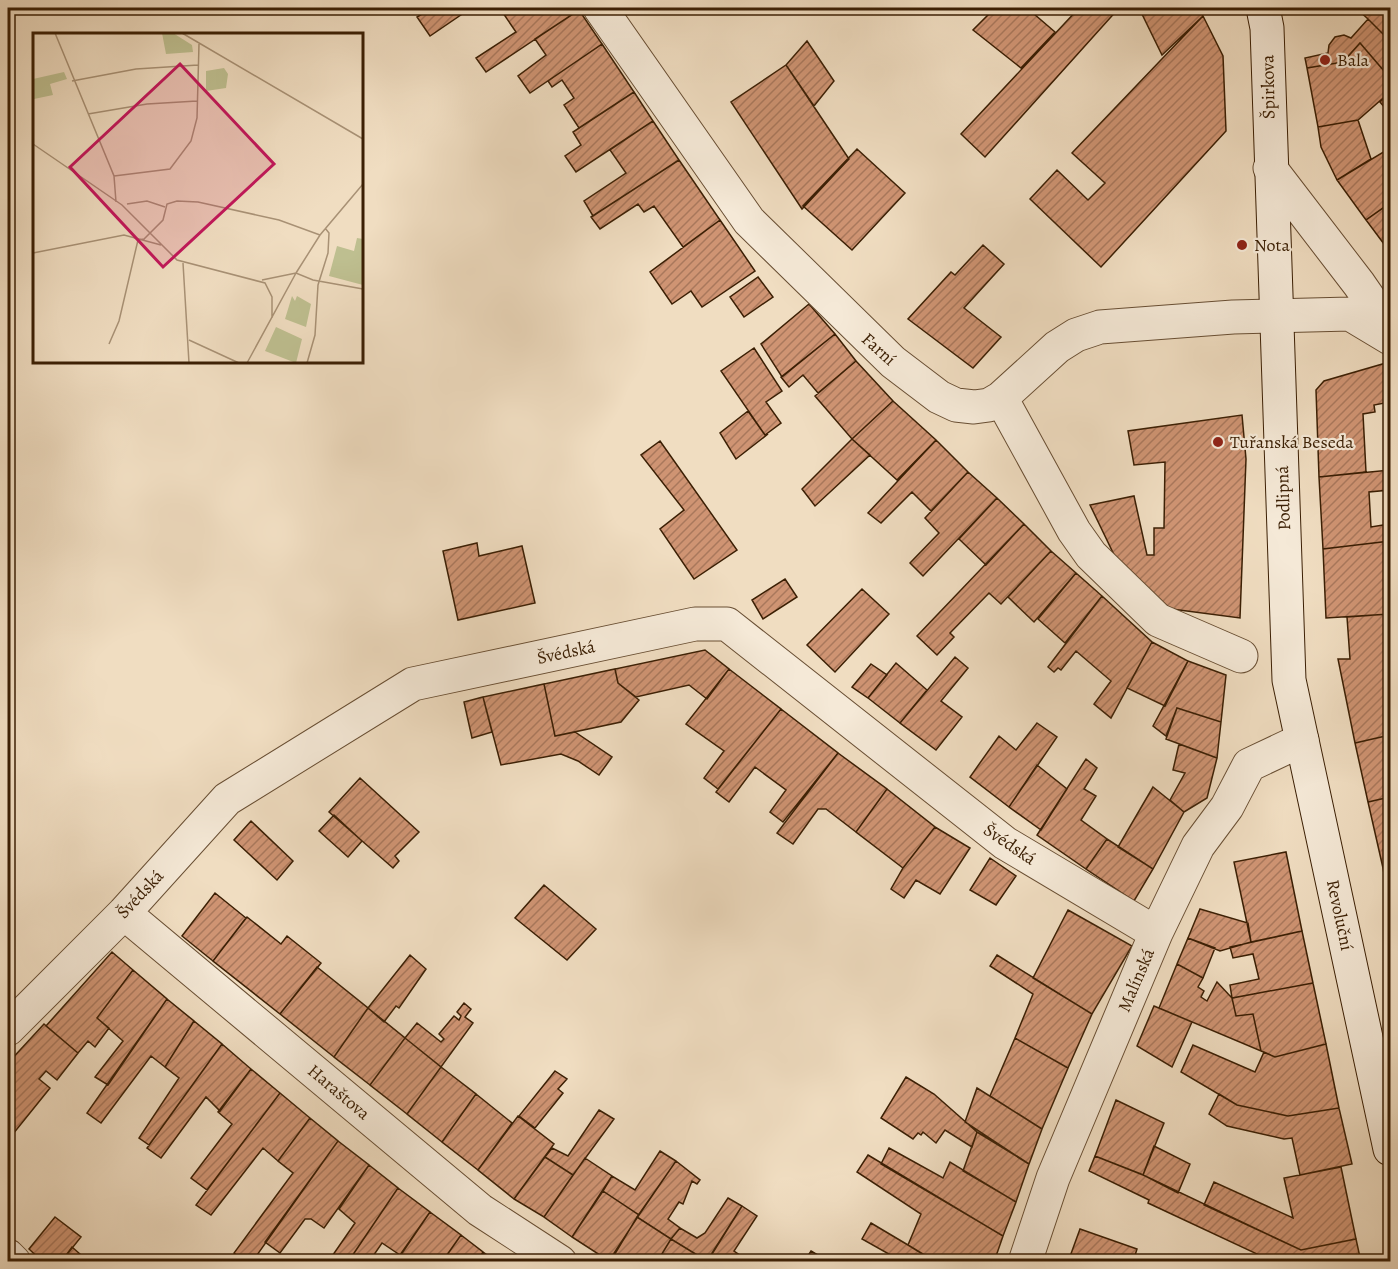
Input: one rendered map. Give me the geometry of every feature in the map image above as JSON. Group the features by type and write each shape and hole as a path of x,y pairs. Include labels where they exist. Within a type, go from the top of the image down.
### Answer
{"street":[{"name":"Farní","path":"600,8 749,221 893,362 939,397 956,405 974,407 989,405 1001,398 1057,347 1076,335 1100,327 1277,316"},
{"name":"Špirkova","path":"1263,8 1268,28 1270,168"},
{"path":"1270,168 1359,284 1390,329"},
{"name":"Podlipná","path":"1270,168 1289,680"},
{"path":"1277,316 1350,314 1390,338"},
{"path":"1001,398 1074,531 1091,555 1158,620 1240,656"},
{"name":"Švédská","path":"8,1029 124,913 227,799 413,684 695,624 727,624 1005,843 1155,933"},
{"name":"Revoluční","path":"1289,680 1390,1149"},
{"name":"Malínská","path":"1025,1262 1053,1179 1155,933 1198,846 1227,807 1249,765 1302,740"},
{"name":"Haraštova","path":"124,913 480,1210 560,1262"},
{"path":"8,1256 14,1262"}],"building":[{"path":"432,8 471,8 430,36 417,17"},
{"path":"512,8 577,8 579,10 486,72 476,58 516,32 503,13"},
{"path":"995,8 1027,8 1055,32 1021,68 973,30"},
{"path":"1079,8 1119,8 985,157 961,134"},
{"path":"1139,8 1199,8 1203,16 1162,55"},
{"path":"1356,8 1390,8 1390,41 1368,19"},
{"path":"579,10 602,44 530,93 518,76 546,55 535,39"},
{"path":"1203,16 1223,56 1226,131 1101,267 1030,199 1057,170 1088,200 1105,183 1072,153"},
{"path":"1368,19 1390,41 1390,78 1360,43 1343,62 1307,68 1305,58 1328,53 1329,45 1335,37 1344,35 1351,38"},
{"path":"807,41 834,81 814,106 786,65"},
{"path":"1360,43 1390,78 1390,92 1358,120 1318,127 1307,68 1343,62"},
{"path":"602,44 634,92 579,128 564,105 574,98 562,80 552,87 548,81"},
{"path":"786,65 849,159 802,209 731,102"},
{"path":"634,92 653,121 576,172 565,156 581,145 573,132"},
{"path":"1390,92 1390,114 1380,102"},
{"path":"1358,120 1371,159 1337,180 1321,147 1318,127"},
{"path":"653,121 679,160 593,216 584,201 626,173 610,150"},
{"path":"1390,148 1390,203 1366,220 1337,180"},
{"path":"857,149 905,193 852,250 803,206"},
{"path":"679,160 720,220 683,247 654,206 644,212 638,204 600,229 591,217"},
{"path":"1390,203 1390,245 1387,248 1366,220"},
{"path":"720,220 755,271 702,307 691,291 672,304 650,272"},
{"path":"983,245 1004,264 964,308 1001,337 973,368 908,319 951,272 955,275"},
{"path":"758,277 773,297 744,317 730,297"},
{"path":"809,304 835,334 782,377 761,344"},
{"path":"835,334 856,361 818,393 803,375 789,387 781,377"},
{"path":"754,348 782,391 766,402 781,423 765,435 721,371"},
{"path":"856,361 893,401 852,439 815,396"},
{"path":"1386,363 1390,373 1390,402 1374,405 1375,412 1363,414 1366,472 1319,477 1316,390 1324,381"},
{"path":"893,401 936,440 897,480 852,439"},
{"path":"748,411 765,435 768,434 736,459 720,433"},
{"path":"1242,415 1246,459 1240,618 1164,608 1118,563 1090,505 1134,496 1147,555 1154,555 1154,528 1164,528 1165,462 1134,465 1128,431"},
{"path":"852,439 870,455 815,506 802,489"},
{"path":"936,440 968,472 931,511 912,492 881,523 868,513"},
{"path":"660,441 737,550 694,579 660,529 684,510 641,455"},
{"path":"1390,470 1390,490 1369,492 1371,527 1390,524 1390,541 1323,549 1319,477"},
{"path":"968,472 997,498 923,576 910,563 939,533 925,518"},
{"path":"997,498 1024,524 986,565 959,539"},
{"path":"1024,524 1051,551 1001,604 989,593 950,633 954,637 937,655 917,636"},
{"path":"1390,541 1390,614 1326,618 1323,549"},
{"path":"477,543 479,556 522,546 535,603 458,620 443,551"},
{"path":"1051,551 1076,573 1034,622 1008,597"},
{"path":"1076,573 1102,596 1065,643 1038,619"},
{"path":"785,579 797,597 763,619 752,600"},
{"path":"862,589 889,614 835,672 807,645"},
{"path":"1102,596 1152,642 1111,718 1094,704 1111,681 1076,651 1061,670 1058,668 1054,672 1048,667"},
{"path":"1390,614 1390,735 1355,743 1338,659 1350,659 1347,617"},
{"path":"1152,642 1188,661 1165,706 1127,688"},
{"path":"705,650 729,669 707,699 689,685 636,697 618,683 615,669"},
{"path":"955,657 968,668 941,701 962,717 936,750 900,723"},
{"path":"1188,661 1226,675 1221,722 1177,708 1166,736 1153,726"},
{"path":"896,663 927,690 900,723 868,698"},
{"path":"871,664 887,675 868,698 852,687"},
{"path":"615,669 618,683 639,700 621,722 555,736 544,684"},
{"path":"729,669 781,709 718,789 704,778 724,751 686,724"},
{"path":"544,684 555,736 575,732 612,757 599,775 578,761 561,754 501,765 483,697"},
{"path":"483,697 492,732 472,738 464,702"},
{"path":"1177,708 1221,722 1217,758 1166,739"},
{"path":"781,709 838,753 783,822 770,812 786,790 755,767 729,802 716,792"},
{"path":"1037,723 1057,737 1009,807 970,777 999,736 1016,750"},
{"path":"1390,735 1390,797 1368,802 1355,743"},
{"path":"1179,744 1217,758 1207,798 1184,812 1170,800 1185,773 1173,770"},
{"path":"838,753 887,789 856,832 826,809 818,809 793,844 777,833"},
{"path":"1086,759 1097,768 1084,789 1096,796 1081,820 1107,839 1086,869 1037,835"},
{"path":"1037,765 1067,789 1041,830 1009,807"},
{"path":"360,778 419,832 395,856 399,861 393,868 329,812"},
{"path":"1153,787 1184,812 1153,869 1118,847"},
{"path":"887,789 935,827 903,868 856,832"},
{"path":"1390,797 1390,866 1383,868 1368,802"},
{"path":"334,815 362,841 348,857 319,831"},
{"path":"251,821 293,861 277,880 234,840"},
{"path":"935,827 970,848 940,894 916,880 904,898 891,889 903,868"},
{"path":"1107,839 1153,869 1134,901 1086,869"},
{"path":"1286,852 1302,931 1251,942 1234,862"},
{"path":"990,858 1016,876 996,905 970,890"},
{"path":"1390,866 1390,907 1383,868"},
{"path":"544,885 596,929 567,960 515,918"},
{"path":"215,893 246,918 213,961 182,936"},
{"path":"1200,909 1248,923 1251,942 1220,951 1188,938"},
{"path":"1068,910 1132,946 1092,1014 1033,978"},
{"path":"247,917 281,944 287,936 321,963 280,1014 213,961"},
{"path":"1302,931 1313,983 1232,998 1230,985 1259,979 1253,954 1233,958 1230,947"},
{"path":"1188,938 1215,948 1203,978 1177,964"},
{"path":"112,952 133,970 97,1018 109,1028 95,1047 88,1041 78,1053 46,1026"},
{"path":"410,955 426,969 399,1008 396,1006 384,1022 368,1008"},
{"path":"997,955 1092,1014 1068,1068 1015,1038 1033,994 990,966"},
{"path":"1177,964 1203,978 1198,987 1204,991 1201,997 1207,1001 1217,982 1232,998 1236,1016 1253,1014 1261,1051 1159,1008"},
{"path":"317,967 368,1008 334,1057 280,1014"},
{"path":"133,970 167,999 108,1085 95,1077 123,1041 97,1018"},
{"path":"1313,983 1326,1044 1275,1057 1261,1051 1253,1014 1236,1016 1232,998"},
{"path":"167,999 194,1021 165,1067 151,1056 101,1123 87,1113"},
{"path":"464,1003 471,1009 465,1017 473,1023 441,1067 405,1038 417,1023 441,1042 444,1039 439,1034 454,1016 459,1020 461,1016 457,1012"},
{"path":"1154,1006 1192,1022 1172,1067 1137,1046"},
{"path":"368,1008 405,1038 370,1085 334,1057"},
{"path":"194,1021 222,1044 149,1145 139,1138 179,1078 165,1067"},
{"path":"44,1024 78,1053 57,1080 46,1071 39,1079 50,1088 9,1139 8,1063"},
{"path":"405,1038 441,1067 407,1114 370,1085"},
{"path":"1015,1038 1068,1068 1042,1129 990,1096"},
{"path":"222,1044 251,1069 220,1111 206,1097 161,1158 147,1148"},
{"path":"1326,1044 1339,1108 1288,1116 1237,1105 1181,1072 1193,1045 1255,1072 1264,1052 1275,1057"},
{"path":"441,1067 476,1094 442,1142 407,1114"},
{"path":"251,1069 280,1093 207,1190 191,1178 232,1124 218,1112"},
{"path":"555,1071 567,1079 558,1089 563,1093 535,1128 519,1116"},
{"path":"906,1077 934,1094 977,1132 972,1147 945,1130 936,1143 923,1132 921,1135 918,1133 913,1139 881,1118"},
{"path":"977,1088 1042,1129 1029,1164 965,1122"},
{"path":"280,1093 310,1118 278,1161 263,1148 211,1215 196,1205"},
{"path":"476,1094 512,1123 478,1170 442,1142"},
{"path":"1219,1094 1237,1105 1288,1116 1339,1108 1352,1164 1300,1175 1292,1138 1284,1139 1227,1126 1209,1114"},
{"path":"1116,1100 1164,1123 1143,1175 1095,1156"},
{"path":"599,1110 614,1119 573,1175 545,1157 552,1148 568,1156"},
{"path":"518,1116 554,1144 514,1199 478,1170"},
{"path":"310,1118 338,1141 252,1262 245,1262 234,1253 293,1173 278,1161"},
{"path":"977,1132 1029,1164 1016,1202 963,1171"},
{"path":"338,1141 369,1165 324,1228 311,1219 305,1219 280,1253 265,1242"},
{"path":"1154,1146 1190,1164 1178,1193 1143,1175"},
{"path":"889,1148 943,1178 950,1162 1016,1202 1003,1236 881,1164"},
{"path":"660,1151 676,1161 639,1215 603,1191 612,1176 635,1190"},
{"path":"868,1155 1003,1236 994,1262 936,1262 908,1245 921,1214 857,1172"},
{"path":"1095,1156 1141,1174 1301,1250 1356,1239 1361,1262 1290,1262 1289,1258 1272,1261 1148,1203 1149,1200 1089,1171"},
{"path":"545,1157 573,1175 544,1217 514,1199"},
{"path":"585,1158 612,1176 572,1237 544,1217"},
{"path":"676,1161 700,1180 697,1184 692,1181 683,1204 679,1202 668,1219 680,1228 671,1239 637,1217"},
{"path":"369,1165 398,1188 348,1262 328,1262 355,1223 339,1209"},
{"path":"1341,1167 1356,1239 1301,1250 1204,1205 1214,1182 1293,1218 1284,1178"},
{"path":"398,1188 430,1212 400,1255 382,1243 369,1262 348,1262"},
{"path":"603,1191 639,1215 609,1261 572,1237"},
{"path":"728,1198 742,1206 707,1261 671,1239 680,1228 697,1238 705,1233"},
{"path":"742,1206 757,1216 734,1251 750,1262 707,1262"},
{"path":"430,1212 461,1235 442,1262 396,1262"},
{"path":"55,1217 81,1237 61,1262 43,1262 29,1249"},
{"path":"637,1217 671,1239 657,1262 610,1262"},
{"path":"871,1223 929,1258 926,1262 903,1262 862,1239"},
{"path":"1080,1229 1137,1249 1133,1262 1068,1262"},
{"path":"461,1235 483,1252 477,1262 442,1262"},
{"path":"671,1239 707,1261 657,1262"},
{"path":"72,1247 89,1262 61,1262"},
{"path":"811,1251 828,1261 804,1262"},
{"path":"483,1252 497,1262 477,1262"}],"place":[{"name":"Bala","path":"1325,60"},
{"name":"Nota","path":"1242,245"},
{"name":"Tuřanská Beseda","path":"1218,442"}]}
